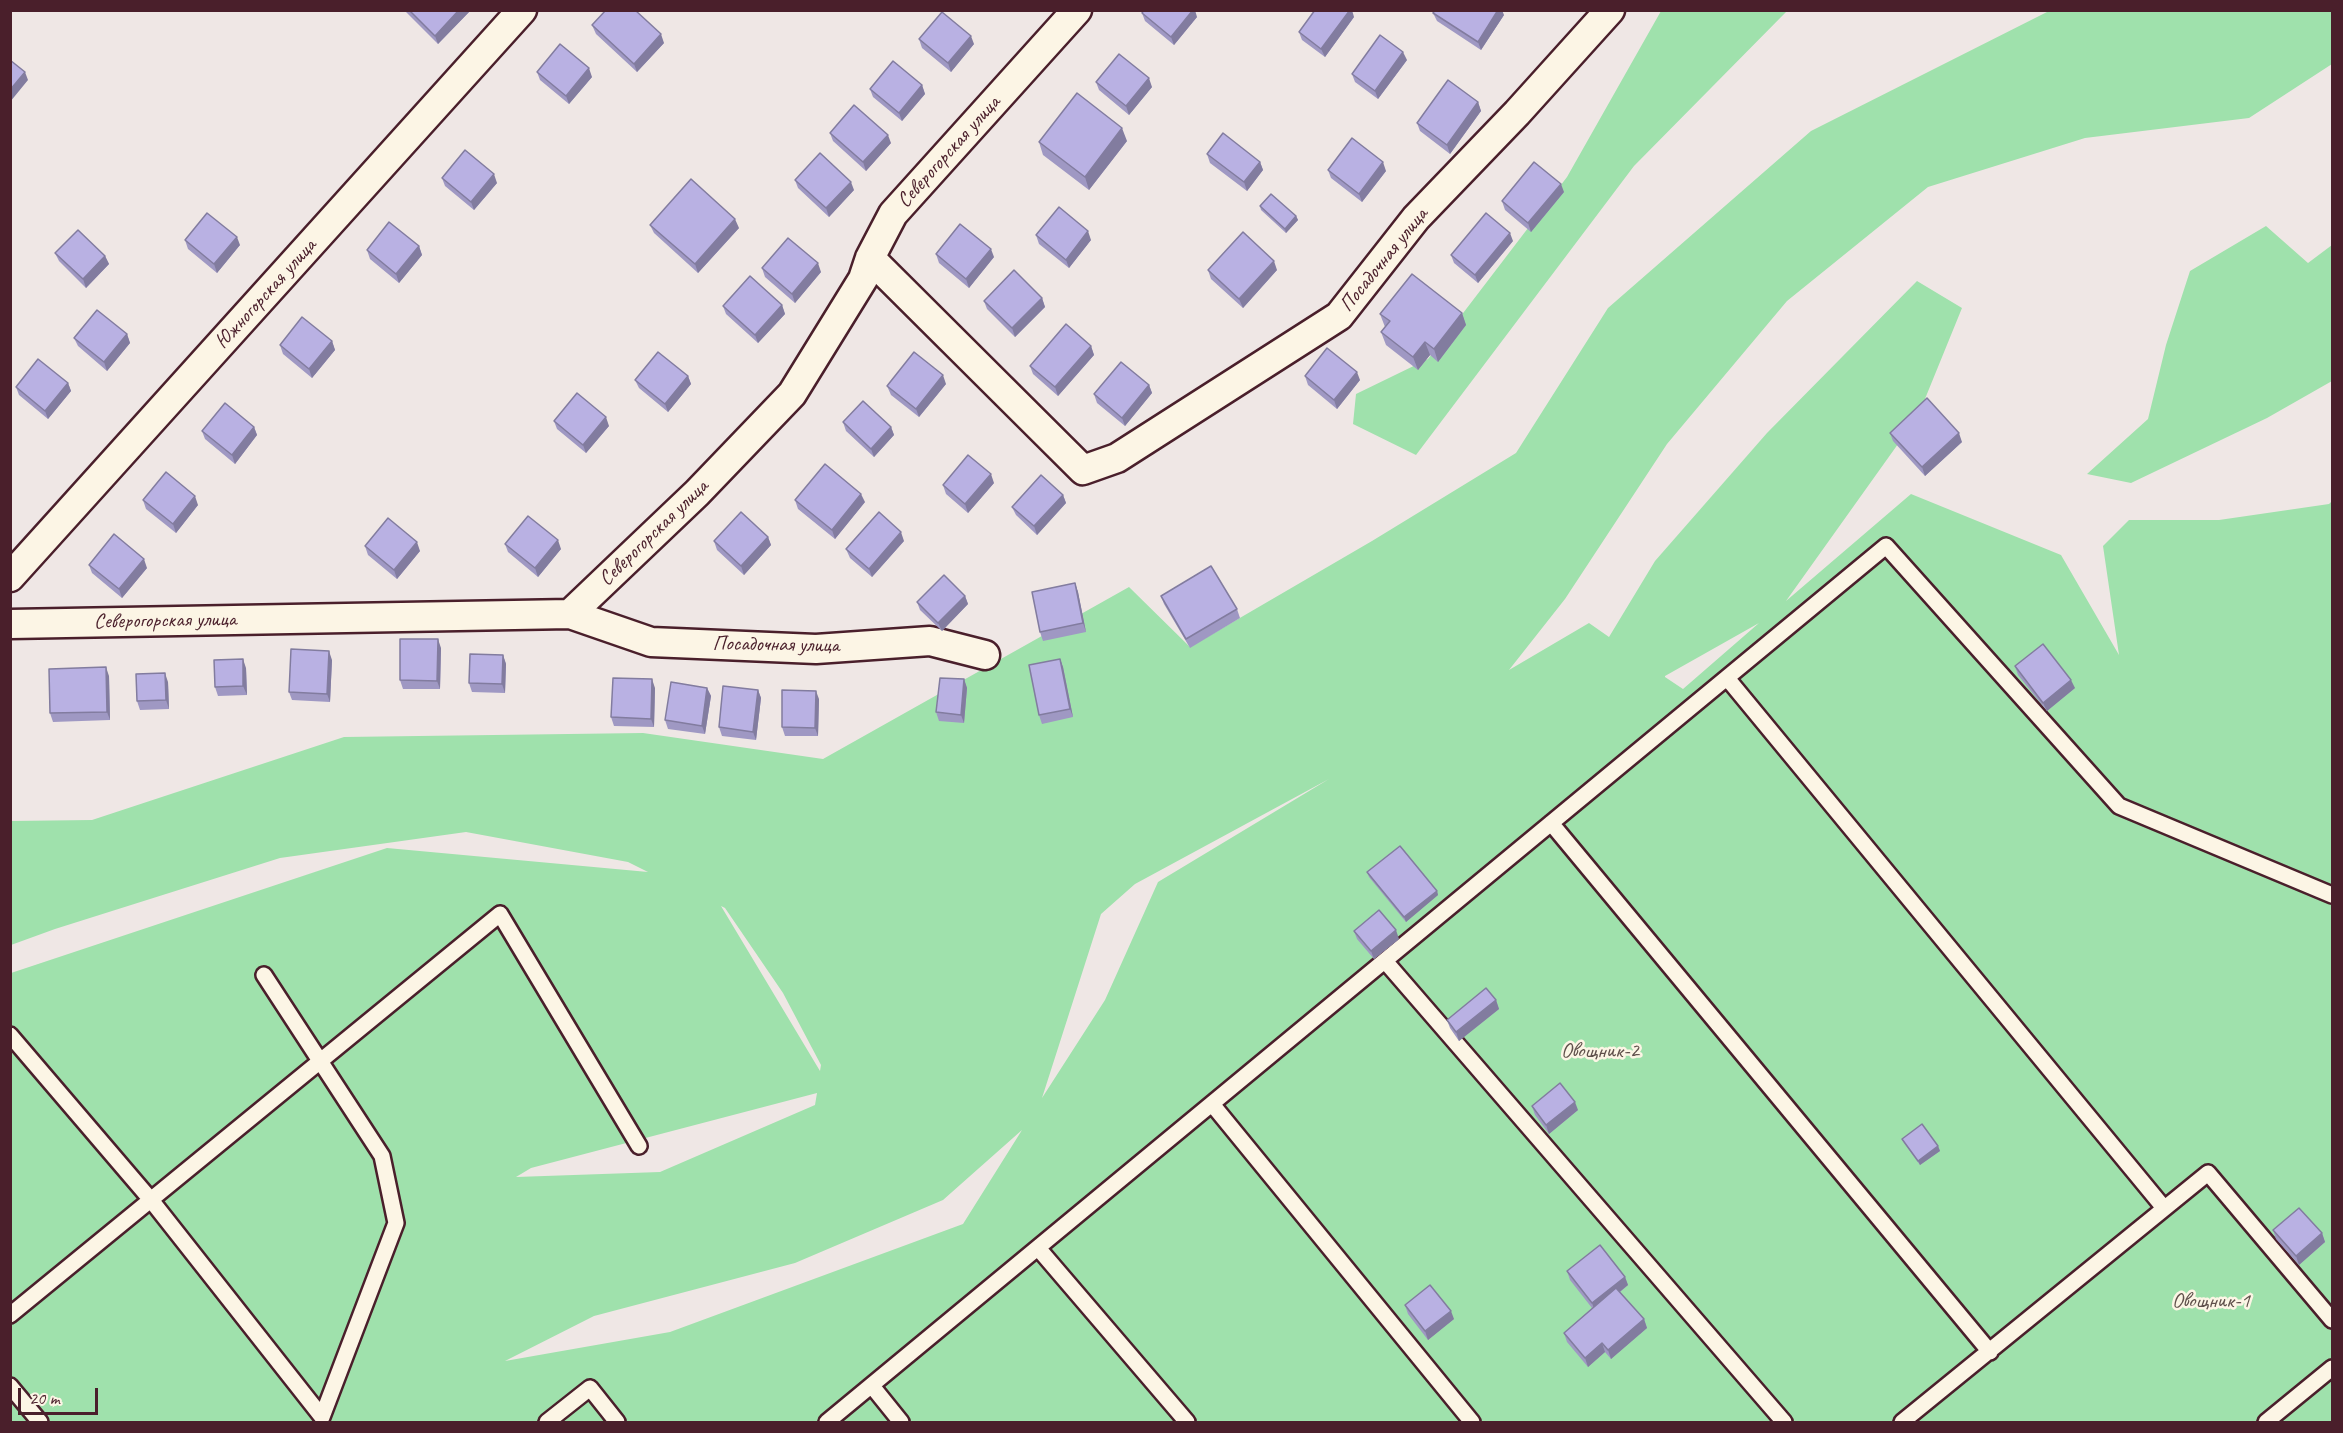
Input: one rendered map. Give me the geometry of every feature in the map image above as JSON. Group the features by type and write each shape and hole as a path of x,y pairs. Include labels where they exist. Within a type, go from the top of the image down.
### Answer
{"street":[{"name":"Южногорская улица","path":"10,578 522,10"},
{"name":"Северогорская улица","path":"10,624 570,614 697,493 792,394 863,279 870,258 893,214 1077,10"},
{"name":"Посадочная улица","path":"870,258 1083,470 1117,458 1339,316 1416,218 1517,113 1610,10"},
{"name":"Посадочная улица","path":"570,614 651,642 816,648 930,641 985,656"}],"lane":[{"path":"827,1422 1886,546 2119,806 2332,895"},
{"path":"1726,678 2164,1208"},
{"path":"1551,823 1990,1352"},
{"path":"10,1315 500,914 639,1146"},
{"path":"1385,961 1784,1422"},
{"path":"10,1035 151,1200 322,1417 396,1223 382,1156 264,975"},
{"path":"1212,1104 1472,1422"},
{"path":"1902,1422 2208,1173 2332,1320"},
{"path":"1038,1248 1187,1422"},
{"path":"2266,1422 2332,1368"},
{"path":"10,1386 40,1422"},
{"path":"872,1386 901,1422"},
{"path":"548,1422 590,1388 618,1422"}],"green space":[{"path":"1661,11 1787,11 1634,166 1416,455 1353,424 1356,394 1428,359 1567,177"},
{"name":"Овощник-2","path":"2049,11 2332,11 2332,64 2249,118 2085,138 1928,187 1787,301 1667,444 1565,599 1509,670 1589,623 1609,637 1655,561 1767,433 1917,281 1962,308 1918,416 1786,601 1911,494 2061,555 2119,655 2103,546 2129,520 2219,520 2329,504 2332,501 2332,1422 11,1422 11,973 387,848 648,872 628,862 466,832 280,858 11,945 11,821 92,820 344,737 643,733 823,759 1129,587 1190,647 1372,541 1516,453 1608,308 1811,131","holes":["1759,623 1683,689 1665,676","1329,779 1158,882 1105,1000 1042,1098 1101,914 1135,884","721,906 725,908 783,993 821,1065 820,1071","817,1093 815,1105 660,1172 516,1177 531,1168","1022,1130 963,1224 670,1332 505,1361 594,1316 795,1263 943,1200"]},
{"path":"2266,226 2308,263 2332,245 2332,381 2267,418 2131,483 2087,474 2148,419 2166,345 2190,271"}],"building":[{"path":"409,10 459,10 435,36"},
{"path":"606,10 635,10 661,34 634,64 592,25"},
{"path":"1144,10 1193,10 1171,37 1142,13"},
{"path":"1315,10 1350,10 1321,49 1299,32"},
{"path":"1435,10 1498,10 1478,42 1433,13"},
{"path":"942,12 971,36 948,63 919,39"},
{"path":"1380,35 1403,52 1375,91 1352,74"},
{"path":"560,44 589,68 566,96 537,72"},
{"path":"1119,54 1149,78 1126,106 1096,82"},
{"path":"10,60 25,72 10,90"},
{"path":"893,61 922,85 899,113 870,89"},
{"path":"1448,80 1478,102 1447,145 1417,123"},
{"path":"1077,93 1122,128 1085,177 1039,142"},
{"path":"854,105 888,135 863,162 830,133"},
{"path":"1223,133 1260,162 1244,182 1207,154"},
{"path":"1352,138 1383,162 1359,194 1328,170"},
{"path":"465,150 494,174 471,202 442,178"},
{"path":"820,153 851,182 826,208 795,180"},
{"path":"1534,162 1561,184 1528,223 1502,201"},
{"path":"691,179 735,219 695,264 650,225"},
{"path":"1271,194 1296,216 1285,229 1260,206"},
{"path":"1059,207 1088,231 1066,260 1036,235"},
{"path":"207,213 237,237 214,264 185,240"},
{"path":"1486,213 1510,233 1475,275 1451,255"},
{"path":"389,222 419,246 396,274 367,250"},
{"path":"960,224 991,249 966,279 936,254"},
{"path":"78,230 105,256 83,279 55,253"},
{"path":"1243,232 1274,261 1239,299 1208,270"},
{"path":"788,238 818,263 792,294 762,268"},
{"path":"1014,270 1042,298 1012,328 984,301"},
{"path":"1412,274 1462,313 1434,349 1425,342 1413,357 1381,332 1390,321 1380,314"},
{"path":"750,276 782,305 755,335 723,306"},
{"path":"97,310 127,334 104,362 74,338"},
{"path":"302,317 332,341 309,369 280,345"},
{"path":"1066,324 1091,346 1055,387 1030,366"},
{"path":"1327,348 1357,372 1334,400 1305,376"},
{"path":"658,352 688,376 665,404 635,380"},
{"path":"914,352 943,375 916,409 887,386"},
{"path":"38,359 68,383 45,411 16,387"},
{"path":"1121,362 1149,385 1122,418 1094,394"},
{"path":"577,393 606,417 583,445 554,421"},
{"path":"1927,398 1959,433 1922,467 1890,433"},
{"path":"863,401 891,427 871,449 843,422"},
{"path":"225,403 254,427 232,455 202,431"},
{"path":"968,455 991,474 965,504 943,485"},
{"path":"825,464 861,494 832,530 795,500"},
{"path":"166,472 195,496 173,524 143,500"},
{"path":"1041,475 1063,495 1034,526 1012,507"},
{"path":"741,512 768,537 741,566 714,541"},
{"path":"879,512 901,532 869,569 846,549"},
{"path":"528,516 558,540 535,568 505,544"},
{"path":"388,518 417,542 394,570 365,546"},
{"path":"114,534 144,559 119,589 89,565"},
{"path":"1211,566 1237,609 1186,639 1161,596"},
{"path":"944,575 965,596 938,623 917,602"},
{"path":"1075,583 1083,623 1040,632 1032,592"},
{"path":"400,639 438,639 437,681 400,680"},
{"path":"2043,644 2071,680 2043,703 2015,666"},
{"path":"291,649 329,651 327,694 289,692"},
{"path":"470,654 503,655 502,684 469,683"},
{"path":"243,659 243,686 215,687 214,660"},
{"path":"1060,659 1070,709 1039,715 1029,665"},
{"path":"106,667 107,712 50,713 49,669"},
{"path":"165,673 166,700 137,701 136,674"},
{"path":"613,678 652,679 651,719 611,717"},
{"path":"940,678 964,679 961,715 936,712"},
{"path":"671,682 707,688 702,726 665,720"},
{"path":"723,686 758,690 753,732 719,727"},
{"path":"782,690 816,691 815,728 782,727"},
{"path":"1400,846 1437,891 1404,917 1367,872"},
{"path":"1379,910 1396,930 1371,951 1354,931"},
{"path":"1486,988 1496,1000 1456,1032 1447,1020"},
{"path":"1560,1083 1575,1102 1546,1125 1532,1106"},
{"path":"1922,1124 1938,1146 1918,1161 1902,1139"},
{"path":"2299,1208 2322,1233 2296,1256 2273,1230"},
{"path":"1600,1245 1625,1277 1592,1303 1567,1271"},
{"path":"1430,1285 1451,1311 1425,1331 1405,1305"},
{"path":"1616,1288 1644,1319 1608,1350 1602,1343 1585,1358 1564,1333"}],"park label":[{"name":"Овощник-1","path":"2211,1301"}]}
